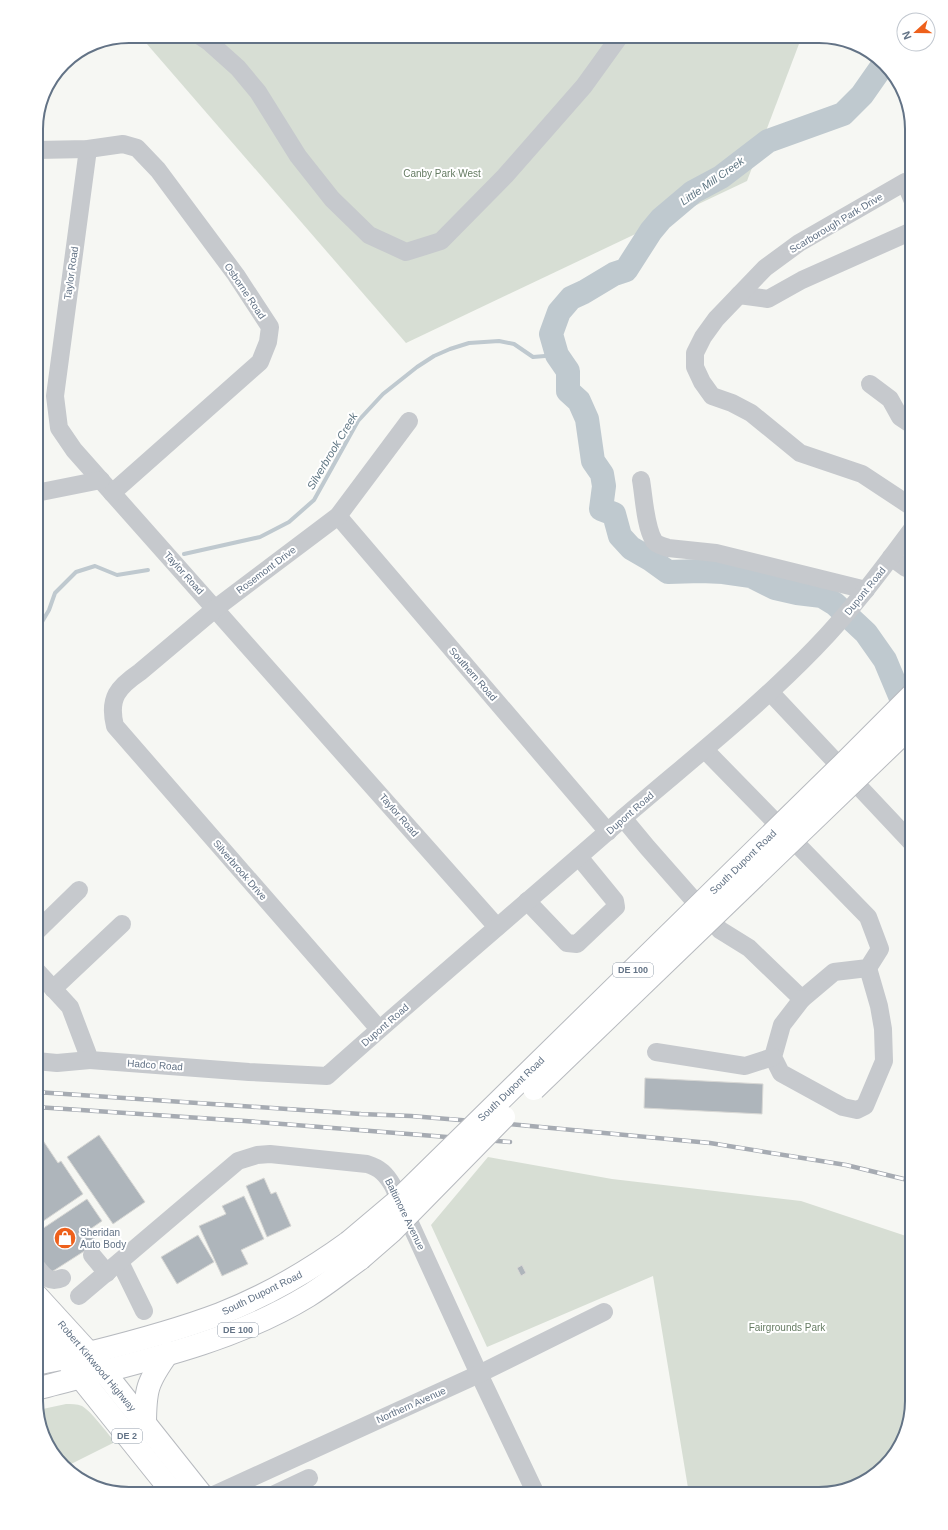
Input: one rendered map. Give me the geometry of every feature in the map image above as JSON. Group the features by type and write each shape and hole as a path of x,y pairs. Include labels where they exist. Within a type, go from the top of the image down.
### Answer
{"main road":[{"name":"South Dupont Road","path":"43,1387 205,1342 270,1316 309,1296 355,1250 394,1204 905,702"},
{"name":"South Dupont Road","path":"43,1363 89,1353 221,1314 292,1280 321,1262 355,1250 391,1232 505,1116 905,731"},
{"name":"Robert Kirkwood Highway","path":"43,1303 89,1353 195,1487"},
{"name":"Robert Kirkwood Highway","path":"43,1334 65,1358 168,1487"},
{"path":"146,1425 145,1403 148,1386 154,1372 168,1353"}],"street":[{"path":"210,43 238,68 258,92 298,156 332,199 370,235 406,252 441,241 446,236 505,176 584,86 615,43"},
{"name":"Osborne Road","path":"43,150 88,149 123,144 137,148 158,170 236,275 270,328 268,342 260,362 106,487"},
{"name":"Taylor Road","path":"88,149 55,396 59,428 74,450 106,487 216,608 497,927"},
{"name":"Scarborough Park Drive","path":"905,182 800,243 765,268 716,319 703,337 695,353 695,367 702,382 712,396 732,403 751,414 800,453 862,474 905,502"},
{"path":"739,295 768,299 802,280 905,234"},
{"path":"870,384 890,399 900,417 905,420"},
{"name":"Rosemont Drive","path":"112,706 118,691 127,680 140,672 216,608 338,516 409,421"},
{"path":"641,480 647,519 651,533 655,542 660,546 716,553 866,590"},
{"path":"43,492 106,487"},
{"name":"Southern Road","path":"338,516 608,832"},
{"name":"Dupont Road","path":"327,1076 379,1029 623,818 705,750 770,692 837,625 866,590 905,538"},
{"path":"891,557 905,567"},
{"path":"770,692 905,836"},
{"name":"Silverbrook Drive","path":"112,706 112,715 115,726 379,1029"},
{"path":"705,750 868,917 880,948 868,968 879,1006 883,1029 884,1061 865,1106 857,1110 843,1107 781,1073 773,1057 782,1025 802,999 834,972 868,968"},
{"path":"623,818 646,847 720,930 749,948 802,999"},
{"path":"528,901 567,943 577,944 616,906 615,900 579,857"},
{"path":"43,925 79,890"},
{"path":"53,989 122,924"},
{"path":"43,978 70,1007 90,1060"},
{"path":"656,1052 745,1066 773,1057"},
{"name":"Hadco Road","path":"43,1062 57,1063 90,1060 249,1072 327,1076"},
{"name":"Baltimore Avenue","path":"79,1296 238,1161 257,1155 270,1154 366,1164 378,1167 387,1175 393,1186 533,1487"},
{"path":"92,1255 113,1267 144,1311"},
{"path":"43,1274 46,1278 56,1281 62,1278"},
{"name":"Northern Avenue","path":"231,1487 479,1374 604,1312"},
{"path":"283,1462 302,1482 291,1487"}],"green space":[{"name":"Canby Park West","path":"146,43 799,43 747,181 406,343"},
{"name":"Fairgrounds Park","path":"488,1157 612,1179 801,1201 905,1236 905,1401 903,1418 896,1439 884,1458 876,1466 857,1478 841,1484 819,1487 688,1487 653,1276 487,1347 431,1225"},
{"path":"66,1404 82,1406 95,1417 115,1442 70,1464 64,1458 52,1439 43,1409"}],"building":[{"path":"645,1078 763,1084 762,1114 644,1108"},
{"path":"99,1135 145,1202 113,1224 67,1157"},
{"path":"43,1140 58,1163 61,1161 83,1194 43,1221"},
{"path":"264,1178 271,1194 276,1192 291,1226 267,1237 246,1186"},
{"path":"244,1196 264,1239 241,1250 248,1264 222,1276 199,1226 226,1214 222,1206"},
{"name":"Sheridan Auto Body","path":"87,1199 102,1221 89,1230 97,1243 50,1273 43,1262 43,1228"},
{"path":"198,1235 214,1262 177,1284 161,1257"},
{"path":"522,1265 526,1273 521,1276 517,1268"}],"waterway":[{"name":"Little Mill Creek","path":"881,69 862,95 843,114 768,141 721,177 693,192 661,219 651,231 626,270 614,274 571,298 559,312 551,334 557,355 568,371 568,391 579,401 587,419 593,461 602,474 604,486 601,509 614,514 620,536 631,548 668,572 723,572 751,576 775,588 797,593 822,596 835,604 866,633 885,660 905,708"},
{"name":"Silverbrook Creek","path":"184,554 260,537 289,522 314,500 358,421 383,394 417,367 434,356 469,343 499,341 514,344 533,357 557,355"},
{"name":"Silverbrook Creek","path":"43,620 49,610 55,593 76,572 95,566 117,575 148,570"}],"railway":[{"path":"43,1092 411,1116 710,1143 846,1165 905,1179"},
{"path":"43,1107 245,1121 510,1142"}],"place":[{"name":"Sheridan Auto Body","path":"65,1238"}]}
